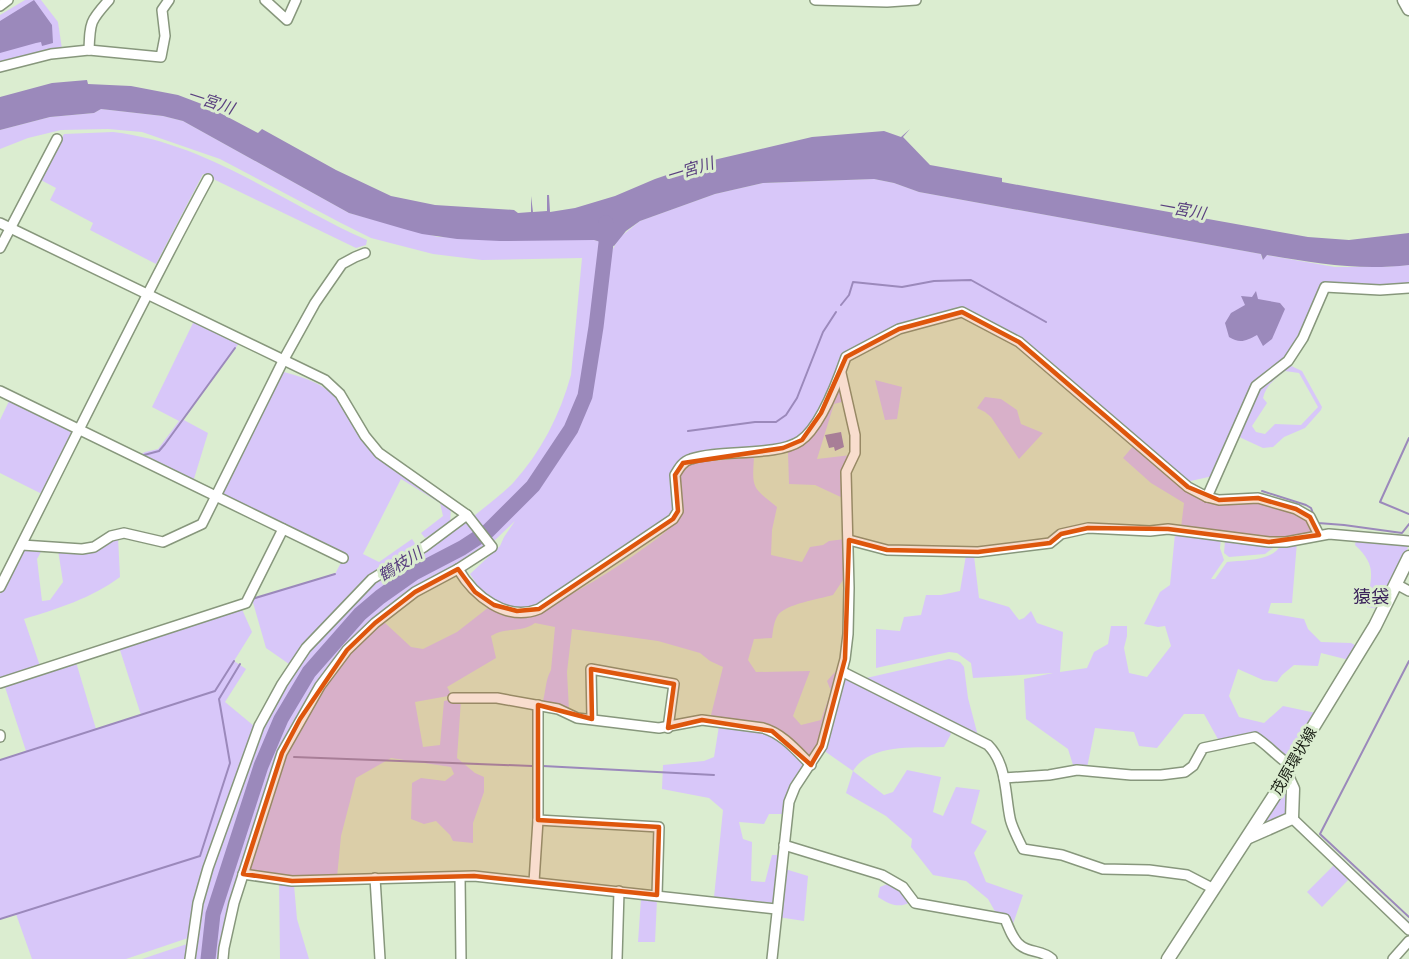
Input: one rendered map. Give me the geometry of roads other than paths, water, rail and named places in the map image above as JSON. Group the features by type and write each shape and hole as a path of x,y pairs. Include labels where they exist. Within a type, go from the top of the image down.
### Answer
{"main road":[{"path":"1404,0 1409,9"},
{"name":"茂原環状線","path":"1168,959 1249,837 1375,626 1409,557"},
{"path":"1249,837 1292,819 1293,789 1288,771"}],"street":[{"path":"0,6 8,0"},
{"path":"89,50 90,24 109,0"},
{"path":"0,67 51,54 89,50 161,57 165,36 162,10 169,0"},
{"path":"265,0 287,20 296,0"},
{"path":"816,0 887,2 916,0"},
{"path":"0,248 57,139"},
{"path":"0,587 4,569 22,545 146,294 207,179"},
{"path":"0,223 325,380 340,394 365,436 379,453 469,517 492,547 458,569 415,592 375,623 347,650 320,686 282,753 243,874 223,959"},
{"path":"22,545 82,549 94,547 111,536 124,533 163,542 202,524 284,359 315,303 342,264 365,253"},
{"path":"1207,497 1256,386 1288,361 1303,338 1325,287 1380,290 1409,288"},
{"path":"458,569 475,592 494,605 517,611 531,612 540,609 673,519 678,511 675,475 683,463 699,458 793,445 810,432 841,373 846,357 899,329 962,312 1019,342 1188,488 1219,500 1258,498 1296,509 1310,517 1319,535"},
{"path":"772,959 789,802 795,787 822,746 843,672 848,634 849,540 846,472 855,453 855,435 841,373"},
{"path":"0,391 343,558"},
{"path":"190,959 198,903 208,868 259,726 282,684 306,648 372,579 469,517"},
{"path":"849,540 887,550 978,552 1050,543 1061,534 1088,528 1150,531 1168,529 1269,542 1286,542 1329,534 1409,541"},
{"path":"0,683 246,603 283,529"},
{"path":"1396,584 1409,591"},
{"path":"592,719 591,669 674,684 668,728"},
{"path":"843,672 988,745 996,753 1004,778 1011,821 1023,849 1065,856 1103,869 1149,870 1186,875 1214,889"},
{"path":"453,698 497,698 558,709 577,718 659,728 702,720 772,730 811,765"},
{"path":"534,882 538,820 538,705"},
{"path":"1004,778 1049,775 1077,770 1131,775 1185,772 1193,766 1203,748 1255,737 1269,746 1288,771"},
{"path":"1292,819 1409,930"},
{"path":"538,820 659,827 657,895"},
{"path":"784,845 882,875 903,887 915,903 1005,920 1015,940 1022,947 1041,952 1052,959"},
{"path":"243,874 291,881 459,877 534,882 776,909"},
{"path":"459,877 461,959"},
{"path":"375,878 380,959"},
{"path":"617,959 619,891"},
{"path":"1400,957 1409,941"}],"water":[{"path":"34,0 52,25 53,43 42,46 41,42 0,53 0,21"},
{"name":"一宮川","path":"87,80 88,84 131,86 178,95 207,106 258,133 262,129 336,170 391,196 435,205 514,210 518,213 531,212 531,196 533,212 547,211 547,195 549,195 550,212 575,208 615,196 705,162 812,137 884,131 901,137 910,129 903,137 930,165 1002,178 1002,182 1308,237 1349,240 1409,233 1409,265 1355,267 1267,255 1263,260 1261,254 919,192 874,179 763,183 715,194 640,221 626,231 614,246 594,240 457,239 422,234 349,213 183,121 163,116 101,109 94,113 50,117 0,130 0,97 52,83"},
{"path":"1256,291 1258,299 1280,303 1285,309 1272,339 1263,346 1257,335 1243,341 1229,337 1225,323 1231,313 1245,305 1241,296 1252,297"},
{"path":"841,432 844,447 835,451 834,447 829,448 825,435"}],"waterway":[{"name":"鶴枝川","path":"208,959 213,914 261,766 281,719 309,672 360,614 380,597 414,573 462,548 488,531 533,486 571,429 585,396 596,327 606,243 606,223"},
{"path":"841,305 849,295 853,282 902,287 934,281 971,280 1046,322"},
{"path":"688,431 755,422 776,422 786,415 797,398 823,332 836,312"},
{"path":"144,455 159,451 165,444 235,348"},
{"path":"1409,438 1380,502 1409,514"},
{"path":"1262,491 1306,505 1311,508 1314,516"},
{"path":"1317,521 1318,523 1402,533 1409,524"},
{"path":"252,599 335,574"},
{"path":"0,760 215,691 234,661"},
{"path":"1409,661 1320,834 1409,917"},
{"path":"0,919 200,856 230,763 219,699 240,664"},
{"path":"294,757 532,766"},
{"path":"543,766 714,775"}],"district":[{"name":"猿袋","path":"1371,597"}]}
